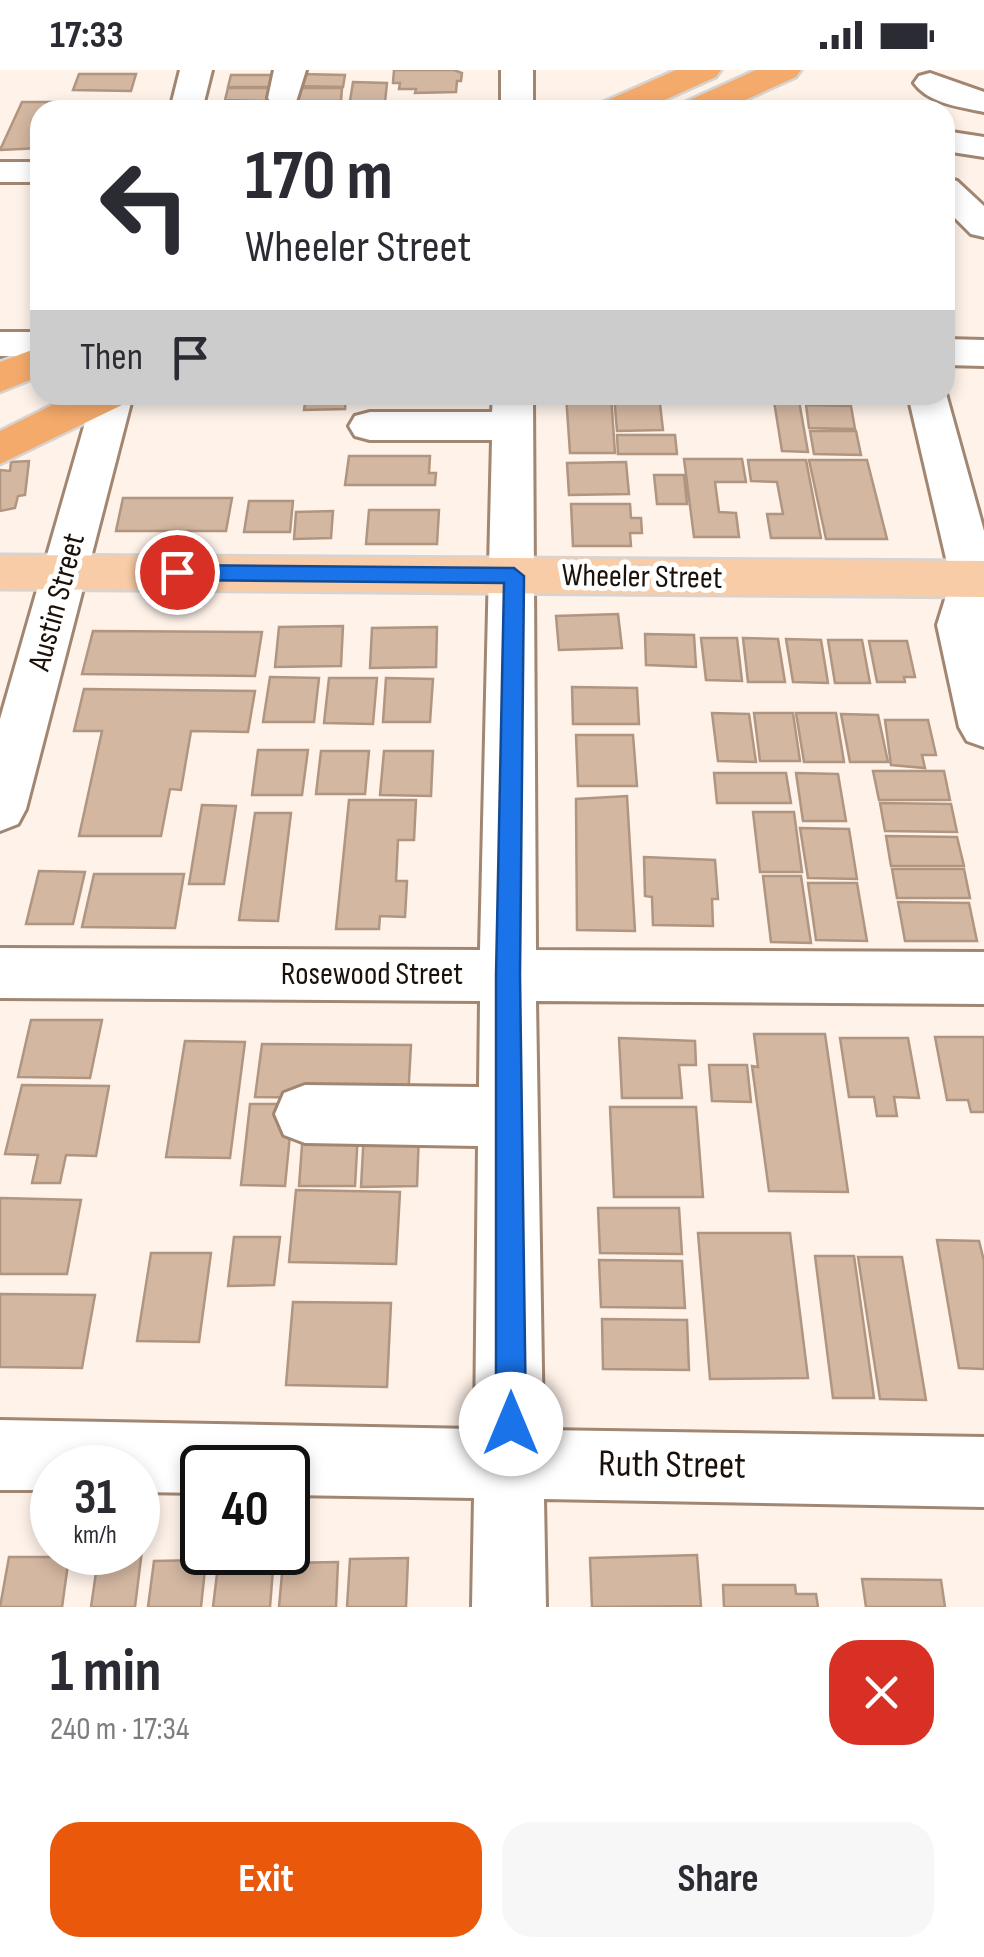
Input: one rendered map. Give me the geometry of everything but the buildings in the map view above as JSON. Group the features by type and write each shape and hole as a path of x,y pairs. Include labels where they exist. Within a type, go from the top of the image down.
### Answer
{"highway":[{"path":"636,100 704,70"},
{"path":"717,100 784,70"},
{"path":"0,378 30,364"},
{"path":"0,422 39,405"},
{"path":"0,448 89,405"}],"main road":[{"name":"Wheeler Street","path":"0,572 981,583"}],"street":[{"path":"188,100 196,70"},
{"path":"517,70 517,100"},
{"path":"932,90 984,102"},
{"path":"0,172 30,172"},
{"path":"961,173 984,226"},
{"path":"0,344 30,344"},
{"path":"955,352 984,353"},
{"name":"Austin Street","path":"0,809 107,405"},
{"path":"931,405 981,583 960,625 984,727"},
{"path":"370,426 514,410 508,975 509,1607"},
{"name":"Rosewood Street","path":"0,973 984,978"},
{"path":"305,1114 509,1118"},
{"name":"Ruth Street","path":"0,1455 984,1472"}],"route":[{"path":"177,572 514,576 508,975 511,1424"}]}
